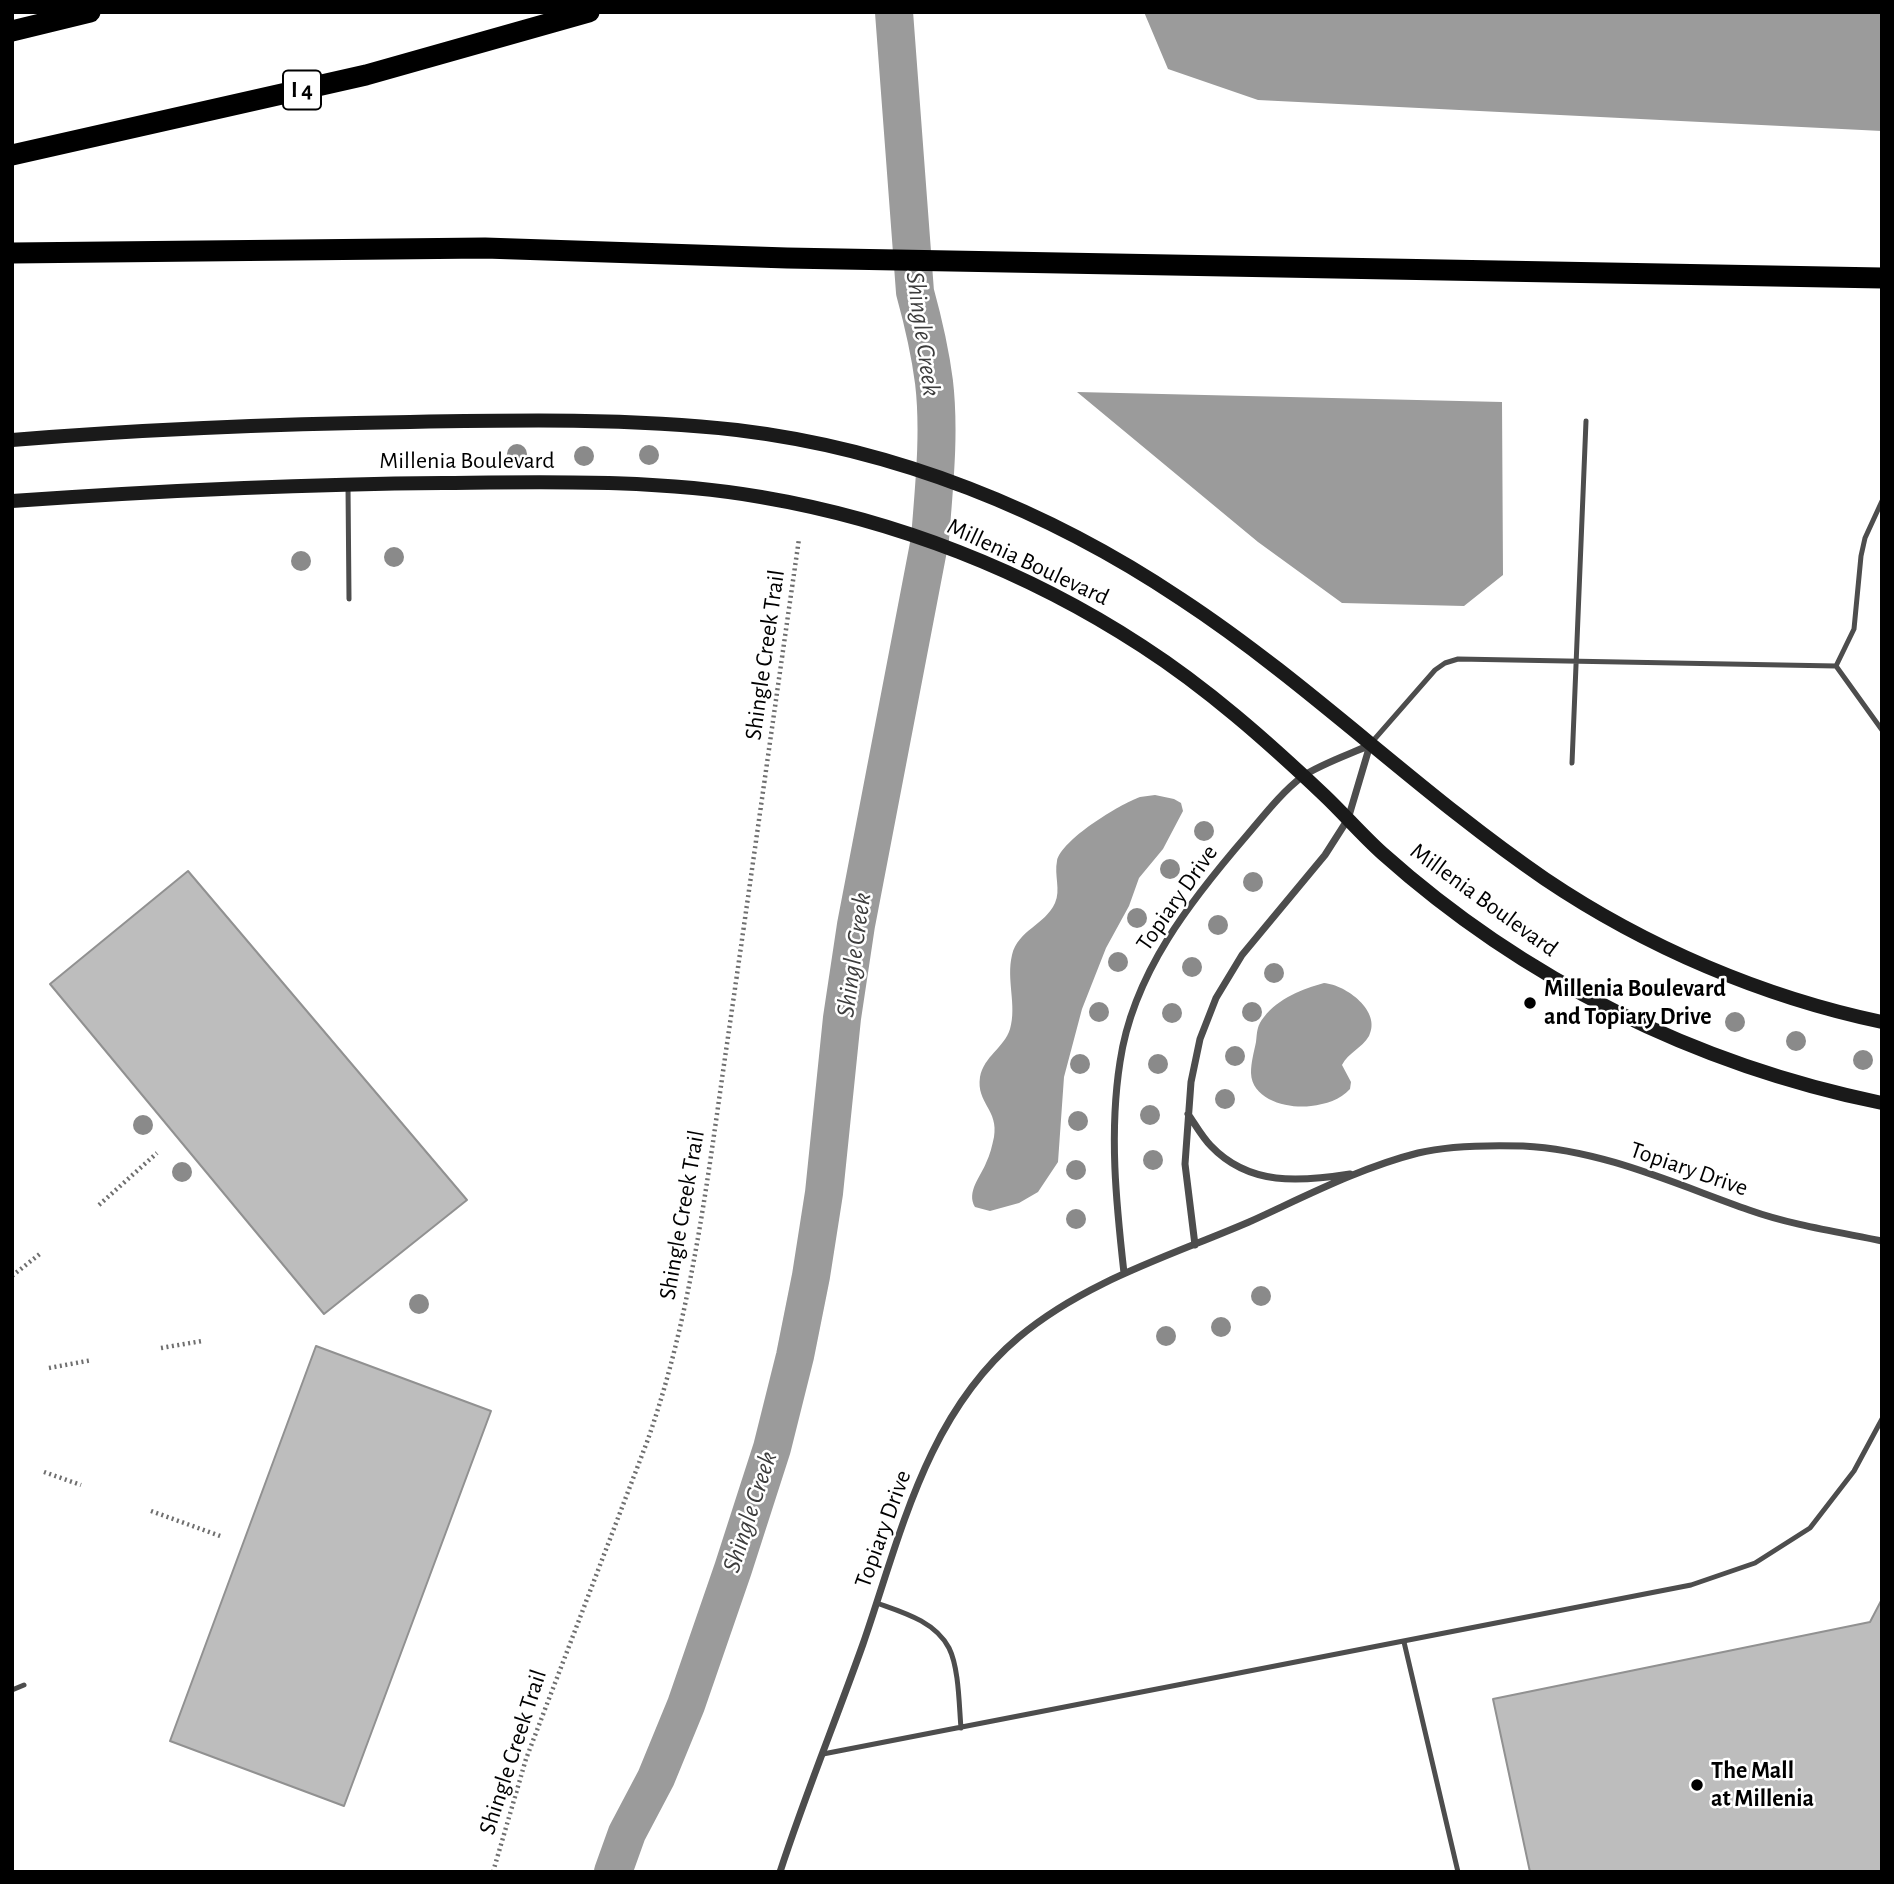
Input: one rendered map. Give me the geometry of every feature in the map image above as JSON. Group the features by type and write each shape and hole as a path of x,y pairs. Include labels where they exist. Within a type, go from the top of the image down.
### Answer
{"highway":[{"path":"12,31 90,12"},
{"name":"I 4","path":"12,156 366,75 589,12"},
{"path":"12,253 485,248 787,258 1882,278"}],"street":[{"name":"Millenia Boulevard","path":"12,440 302,424 635,424 737,430 859,453 930,474 1000,500 1089,543 1182,599 1544,878 1631,930 1753,985 1807,1003 1882,1022"},
{"name":"Millenia Boulevard","path":"12,501 348,484 537,483 691,489 759,496 850,517 918,537 991,564 1065,600 1144,647 1217,701 1303,776 1381,852 1469,923 1525,961 1612,1011 1671,1039 1724,1060 1789,1080 1882,1103"},
{"path":"1303,776 1370,745"},
{"path":"1195,1245 1185,1164 1191,1082 1200,1039 1216,998 1242,955 1325,855 1348,820 1370,745"},
{"name":"Topiary Drive","path":"1124,1273 1114,1183 1114,1118 1120,1059 1135,1006 1151,966 1180,918 1255,825 1303,776"},
{"name":"Topiary Drive","path":"1188,1114 1211,1146 1238,1167 1273,1179 1313,1180 1360,1172"},
{"name":"Topiary Drive","path":"780,1872 915,1488 940,1437 972,1387 1018,1338 1074,1298 1124,1273 1195,1245 1360,1172 1419,1153 1472,1146 1527,1146 1582,1154 1659,1175 1752,1211 1882,1241"}],"lane":[{"path":"1572,763 1586,421"},
{"path":"348,484 349,598"},
{"path":"1836,666 1854,629 1861,556 1865,538 1882,501"},
{"path":"1370,745 1427,678 1445,663 1458,659 1836,666"},
{"path":"1836,666 1882,730"},
{"path":"823,1754 1691,1585 1755,1563 1811,1528 1854,1471 1882,1419"},
{"path":"877,1602 918,1618 936,1632 948,1648 954,1671 961,1728"},
{"path":"1404,1642 1458,1872"},
{"path":"12,1690 24,1685"}],"path":[{"name":"Shingle Creek Trail","path":"493,1872 526,1759 647,1442 679,1333 705,1194 799,539"},
{"path":"99,1205 157,1153"},
{"path":"12,1276 41,1253"},
{"path":"162,1348 202,1341"},
{"path":"49,1368 92,1360"},
{"path":"44,1472 81,1485"},
{"path":"151,1511 223,1537"}],"shaded area":[{"path":"1144,12 1882,12 1882,131 1258,100 1168,69"},
{"path":"1077,392 1502,402 1503,575 1464,606 1342,603 1258,542"},
{"path":"1155,795 1181,803 1183,811 1163,849 1139,878 1129,906 1106,948 1082,1009 1064,1077 1058,1162 1038,1192 1019,1203 990,1211 975,1207 973,1190 990,1154 995,1128 981,1094 980,1077 986,1063 1010,1029 1010,964 1015,946 1051,911 1057,893 1057,861 1069,843 1119,807 1140,797"},
{"path":"1324,983 1351,994 1360,1001 1371,1017 1369,1036 1342,1065 1351,1082 1350,1089 1327,1103 1302,1107 1265,1097 1253,1083 1251,1073 1262,1020 1284,999"}],"building":[{"path":"188,871 467,1200 324,1314 50,984"},
{"path":"316,1346 491,1411 344,1806 170,1741"},
{"name":"The Mall at Millenia","path":"1882,1599 1882,1872 1530,1872 1493,1699 1870,1622"}],"waterway":[{"name":"Shingle Creek","path":"613,1872 627,1833 656,1778 686,1705 772,1448 795,1356 824,1193 842,1018 856,925 930,539 936,460 936,401 928,348 915,292 894,12"}],"place":[{"name":"Millenia Boulevard and Topiary Drive","path":"1530,1003"},
{"name":"The Mall at Millenia","path":"1697,1785"}]}
